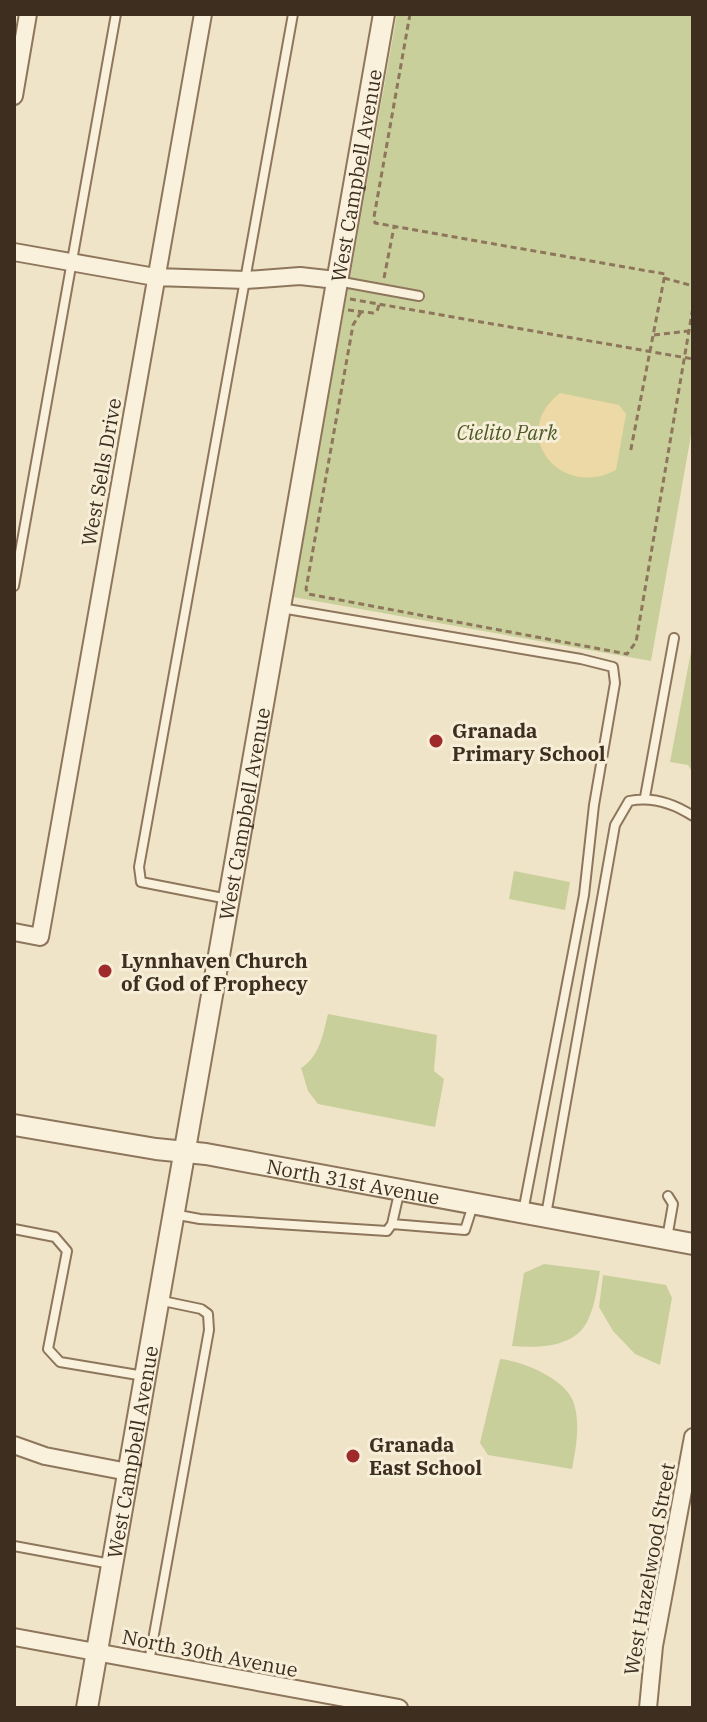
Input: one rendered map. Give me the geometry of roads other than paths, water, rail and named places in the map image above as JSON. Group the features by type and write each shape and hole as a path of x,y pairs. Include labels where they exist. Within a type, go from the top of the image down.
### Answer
{"street":[{"path":"14,96 28,14"},
{"name":"West Sells Drive","path":"14,932 40,937 203,14"},
{"name":"West Campbell Avenue","path":"87,1708 384,14"},
{"path":"14,252 155,277 246,280 300,276 336,280"},
{"name":"North 31st Avenue","path":"14,1125 400,1189 693,1244"},
{"name":"West Hazelwood Street","path":"648,1708 654,1646 693,1437"},
{"path":"14,1445 45,1456 128,1472"},
{"name":"North 30th Avenue","path":"14,1637 399,1708"}],"lane":[{"path":"14,586 116,14"},
{"path":"228,899 141,882 139,867 293,14"},
{"path":"336,280 419,296"},
{"path":"280,608 613,667 615,683 594,805 584,895 523,1212"},
{"path":"645,797 674,638"},
{"path":"545,1216 615,825 629,801 645,797 668,803 693,816"},
{"path":"172,1214 200,1219 387,1231 392,1224 400,1189"},
{"path":"666,1239 673,1204 668,1196"},
{"path":"392,1224 465,1230 474,1203"},
{"path":"14,1229 55,1237 67,1251 48,1349 60,1362 145,1377"},
{"path":"149,1663 209,1330 208,1314 201,1309 158,1300"},
{"path":"14,1546 111,1564"}],"place":[{"name":"Granada Primary School","path":"436,741"},
{"name":"Lynnhaven Church of God of Prophecy","path":"105,971"},
{"name":"Granada East School","path":"353,1456"}],"park label":[{"name":"Cielito Park","path":"507,432"}]}
